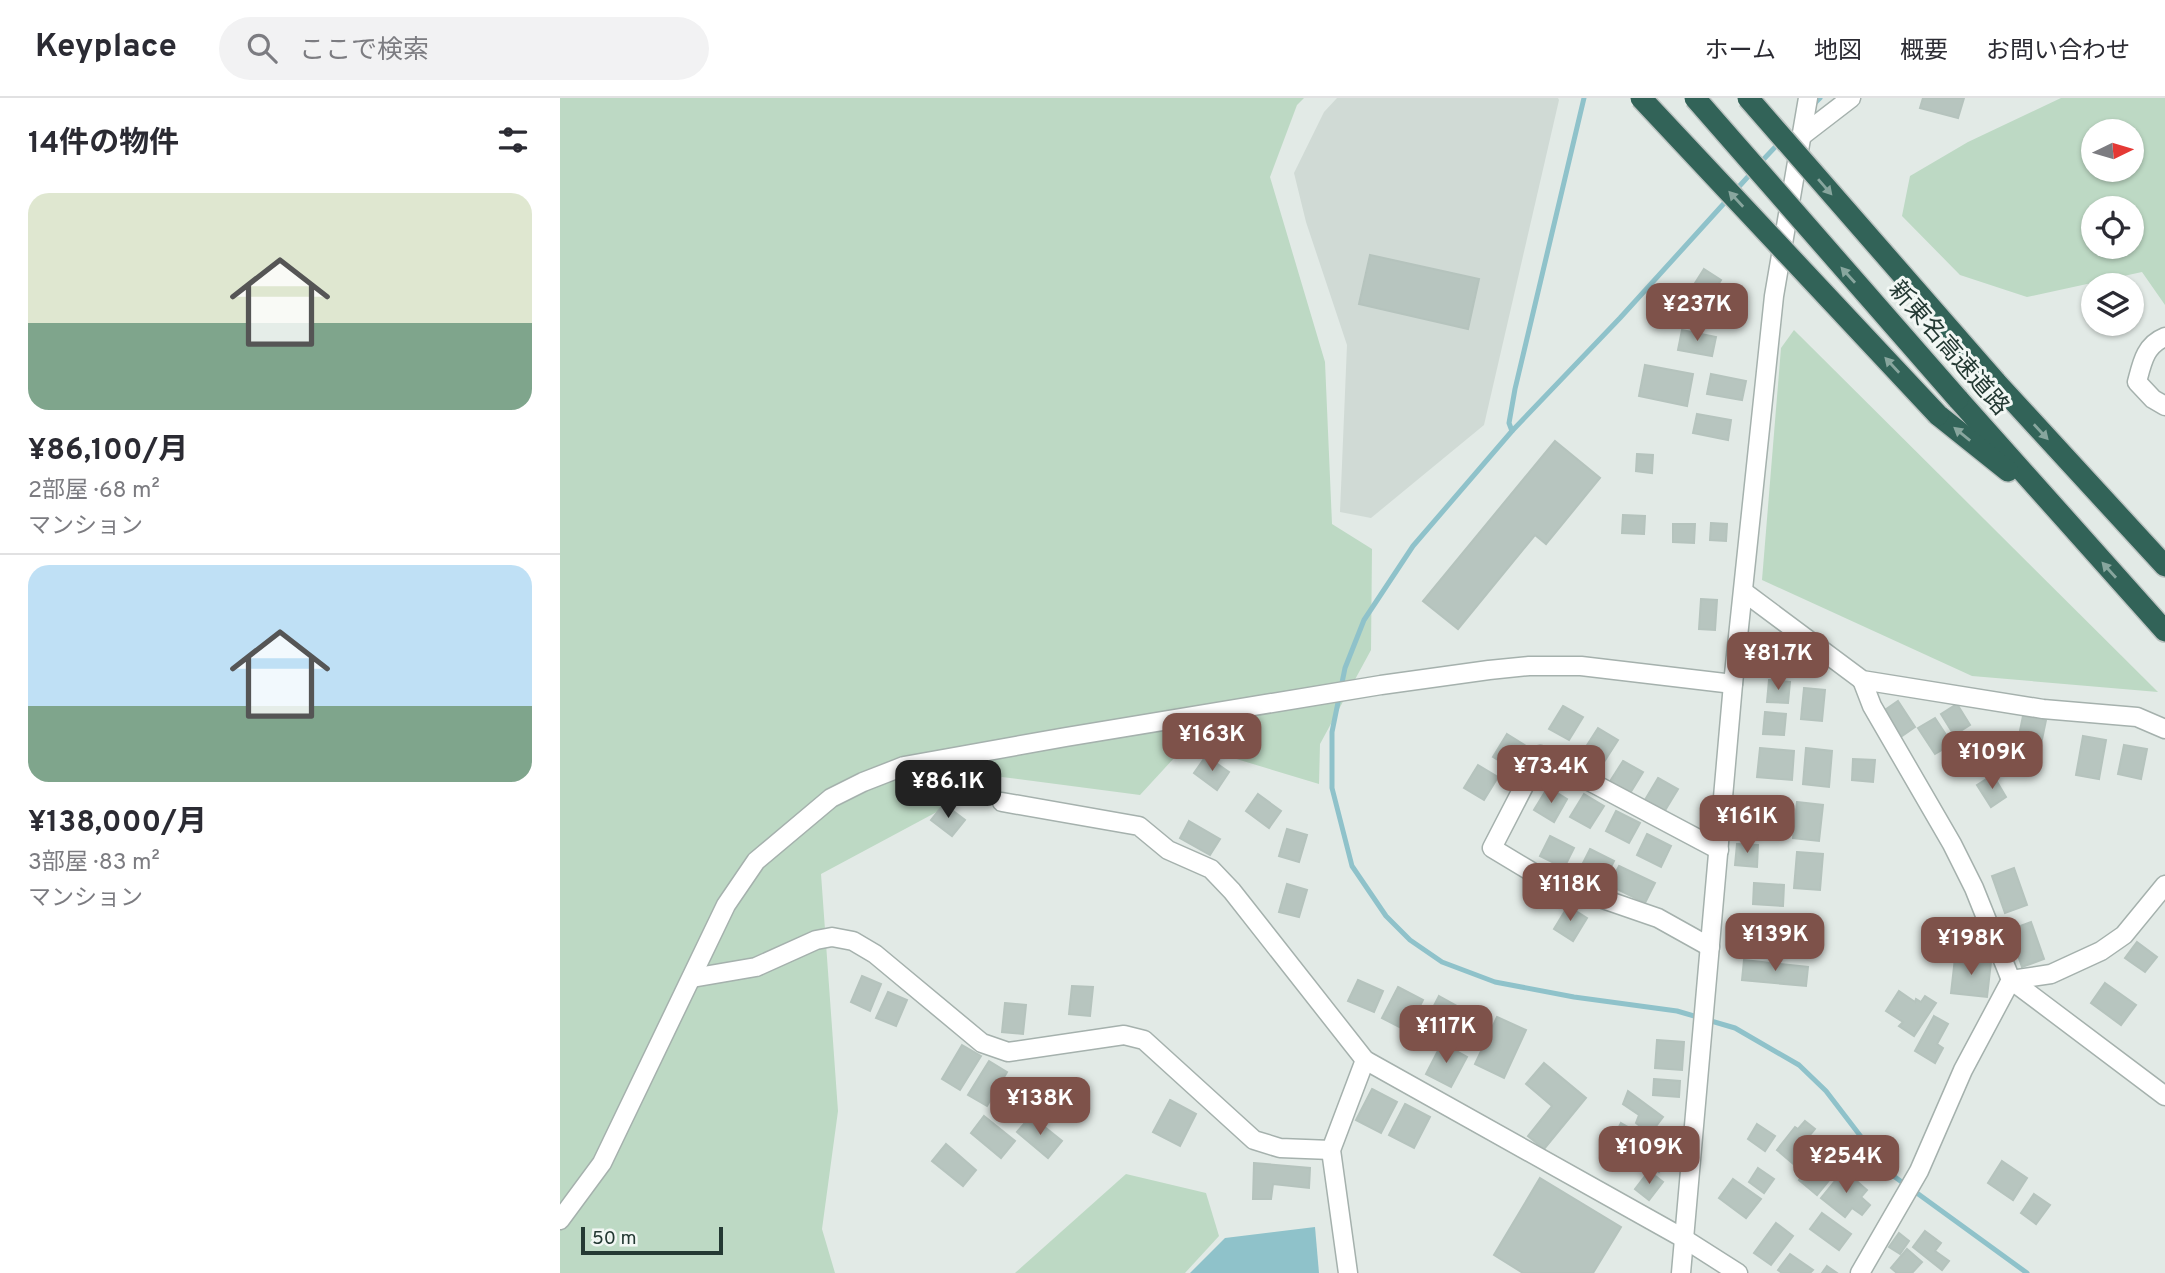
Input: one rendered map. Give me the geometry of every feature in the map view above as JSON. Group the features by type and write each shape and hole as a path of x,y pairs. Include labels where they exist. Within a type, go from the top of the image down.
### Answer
{"highway":[{"path":"1641,98 1938,415 2053,507"},
{"name":"新東名高速道路","path":"1695,98 2160,626"},
{"name":"新東名高速道路","path":"1748,98 1995,381 2165,566"}],"street":[{"path":"1681,1273 1733,684 1774,296 1799,138 1808,98"},
{"path":"1799,138 1851,98"},
{"path":"2165,337 2157,340 2144,355 2137,382 2153,400 2165,406"},
{"path":"1744,592 1862,680 2043,709 2137,717 2165,729"},
{"path":"560,1220 602,1163 726,905 756,861 831,798 863,782 904,766 1381,685 1529,666 1581,666 1733,684"},
{"path":"1862,680 1872,706 1975,888 2011,980 2165,1096"},
{"path":"1710,947 1658,918 1542,878 1492,848 1540,755 1719,850"},
{"path":"1002,802 1139,826 1168,850 1211,869 1232,891 1364,1060 1684,1238 1738,1273"},
{"path":"2011,980 2052,974 2101,951 2159,905 2165,885"},
{"path":"692,978 755,967 816,940 832,937 853,941 876,954 982,1043 1008,1052 1124,1035 1144,1040 1254,1140 1280,1148 1331,1150"},
{"path":"1860,1273 1919,1171 1963,1070 2011,980"},
{"path":"1348,1273 1331,1150 1364,1060"}],"shaded area":[{"path":"1337,98 1559,100 1484,425 1371,518 1340,512 1347,345 1306,222 1294,173 1324,112"}],"green space":[{"path":"560,98 1304,98 1297,105 1270,177 1325,362 1332,524 1372,549 1371,650 1320,744 1319,784 1187,744 1140,795 1002,777 821,874 838,1111 822,1229 835,1273 560,1273"},
{"path":"2061,98 2165,98 2165,305 2142,272 2081,273 2081,285 2027,297 1960,275 1902,216 1910,176 1968,142"},
{"path":"1794,330 2158,692 1972,676 1762,580 1781,348"},
{"path":"1126,1174 1206,1193 1219,1236 1185,1273 1015,1273"}],"water":[{"path":"1315,1227 1319,1273 1190,1273 1225,1238"}],"building":[{"path":"1923,98 1964,98 1958,118 1920,108"},
{"path":"1370,255 1479,279 1468,329 1359,304"},
{"path":"1704,269 1721,280 1707,302 1690,291"},
{"path":"1682,330 1716,337 1712,356 1678,350"},
{"path":"1645,365 1693,374 1687,406 1639,396"},
{"path":"1711,374 1746,381 1742,400 1707,394"},
{"path":"1697,414 1731,420 1728,440 1693,433"},
{"path":"1555,441 1600,478 1546,544 1535,535 1458,629 1423,601"},
{"path":"1637,454 1653,455 1652,473 1636,471"},
{"path":"1623,515 1645,516 1644,534 1622,533"},
{"path":"1711,523 1727,524 1726,541 1710,540"},
{"path":"1673,524 1695,524 1694,543 1673,542"},
{"path":"1701,599 1717,600 1715,630 1699,629"},
{"path":"1769,641 1790,643 1789,664 1767,663"},
{"path":"1769,680 1790,682 1788,703 1767,702"},
{"path":"1804,688 1825,690 1822,721 1801,719"},
{"path":"1898,701 1915,727 1899,738 1882,712"},
{"path":"1957,704 1970,725 1954,735 1941,714"},
{"path":"1563,706 1583,717 1569,740 1549,729"},
{"path":"1765,712 1786,714 1784,735 1763,734"},
{"path":"2023,716 2046,720 2038,759 2015,755"},
{"path":"1935,718 1952,744 1935,754 1918,728"},
{"path":"1598,728 1618,740 1604,762 1584,750"},
{"path":"1507,734 1526,746 1513,769 1493,757"},
{"path":"2083,736 2106,740 2099,779 2076,775"},
{"path":"2124,745 2147,749 2141,779 2118,774"},
{"path":"1760,748 1794,751 1792,780 1757,777"},
{"path":"1806,748 1832,751 1829,787 1803,784"},
{"path":"1206,756 1229,772 1217,790 1194,773"},
{"path":"1853,759 1875,760 1873,782 1852,780"},
{"path":"1623,761 1643,772 1629,795 1609,783"},
{"path":"1478,765 1498,777 1484,800 1464,788"},
{"path":"1993,775 2006,797 1991,807 1977,785"},
{"path":"1658,778 1678,789 1664,812 1645,800"},
{"path":"1548,787 1567,799 1554,822 1534,810"},
{"path":"1258,794 1281,811 1269,828 1246,811"},
{"path":"1584,794 1604,806 1590,828 1570,817"},
{"path":"1741,796 1763,798 1761,819 1740,818"},
{"path":"1797,802 1823,805 1819,841 1793,838"},
{"path":"944,804 965,820 952,836 931,820"},
{"path":"1616,811 1640,823 1629,843 1606,831"},
{"path":"1189,821 1220,839 1210,855 1180,838"},
{"path":"1287,829 1307,835 1299,862 1279,856"},
{"path":"1647,834 1671,846 1661,867 1637,855"},
{"path":"1550,836 1574,848 1564,868 1540,856"},
{"path":"1737,844 1758,845 1757,867 1735,865"},
{"path":"1590,849 1614,861 1604,881 1580,869"},
{"path":"1797,852 1823,854 1820,890 1794,888"},
{"path":"1619,866 1655,883 1645,903 1609,885"},
{"path":"2014,868 2027,905 2005,913 1992,876"},
{"path":"1754,883 1784,885 1783,906 1753,904"},
{"path":"1287,884 1307,890 1299,917 1279,912"},
{"path":"1568,906 1587,918 1573,941 1554,929"},
{"path":"1785,914 1812,916 1808,952 1782,949"},
{"path":"2031,922 2044,959 2022,967 2009,930"},
{"path":"2137,942 2157,957 2145,972 2125,958"},
{"path":"1955,958 1991,962 1987,997 1951,993"},
{"path":"1744,960 1808,967 1806,986 1742,980"},
{"path":"862,976 881,984 870,1011 851,1002"},
{"path":"1358,980 1383,991 1374,1012 1348,1001"},
{"path":"2105,983 2136,1005 2121,1025 2091,1003"},
{"path":"1072,986 1093,987 1090,1016 1069,1014"},
{"path":"1398,987 1423,1000 1407,1031 1382,1018"},
{"path":"1899,991 1915,1002 1916,999 1921,1002 1925,996 1936,1003 1914,1036 1899,1026 1903,1022 1886,1011"},
{"path":"888,992 907,1000 896,1026 876,1018"},
{"path":"1439,996 1464,1010 1448,1040 1423,1027"},
{"path":"1005,1003 1026,1005 1023,1034 1002,1032"},
{"path":"1934,1016 1948,1024 1937,1044 1943,1048 1935,1063 1915,1051"},
{"path":"1497,1017 1526,1030 1504,1078 1475,1064"},
{"path":"1657,1040 1684,1042 1682,1070 1655,1068"},
{"path":"1442,1043 1467,1057 1451,1087 1426,1074"},
{"path":"962,1045 981,1056 960,1090 942,1079"},
{"path":"989,1061 1007,1072 987,1106 968,1095"},
{"path":"1544,1063 1586,1098 1544,1149 1528,1136 1552,1106 1526,1084"},
{"path":"1654,1079 1680,1081 1679,1097 1653,1095"},
{"path":"1372,1089 1397,1102 1381,1133 1356,1120"},
{"path":"1628,1091 1663,1117 1650,1134 1636,1123 1639,1115 1623,1104"},
{"path":"1170,1100 1196,1114 1180,1146 1153,1132"},
{"path":"1405,1104 1430,1117 1414,1148 1389,1135"},
{"path":"984,1116 1015,1141 1001,1158 971,1133"},
{"path":"1031,1116 1062,1141 1048,1158 1017,1132"},
{"path":"1805,1121 1815,1129 1809,1136 1834,1156 1831,1160 1840,1167 1817,1195 1799,1180 1804,1173 1777,1150 1795,1127 1798,1129"},
{"path":"1621,1123 1647,1138 1639,1153 1613,1138"},
{"path":"1757,1124 1775,1136 1765,1151 1748,1139"},
{"path":"1658,1143 1673,1154 1659,1172 1644,1161"},
{"path":"946,1144 976,1170 963,1186 932,1161"},
{"path":"2002,1161 2027,1178 2013,1200 1988,1183"},
{"path":"1254,1163 1310,1168 1309,1188 1273,1184 1271,1199 1253,1199"},
{"path":"1758,1168 1774,1179 1764,1193 1749,1182"},
{"path":"1844,1170 1867,1190 1861,1197 1870,1205 1862,1215 1852,1208 1845,1217 1821,1198"},
{"path":"1649,1171 1663,1182 1649,1200 1635,1189"},
{"path":"1540,1178 1621,1227 1593,1273 1523,1273 1494,1255"},
{"path":"1733,1179 1761,1199 1746,1218 1719,1198"},
{"path":"2034,1194 2050,1205 2036,1224 2021,1213"},
{"path":"1822,1213 1851,1234 1839,1250 1810,1229"},
{"path":"1776,1223 1793,1236 1771,1265 1754,1253"},
{"path":"1925,1231 1941,1243 1935,1251 1949,1261 1942,1270 1913,1247"},
{"path":"1899,1233 1909,1241 1900,1254 1889,1247"},
{"path":"1907,1249 1922,1262 1912,1273 1897,1273 1891,1268"},
{"path":"1790,1254 1813,1270 1810,1273 1782,1273 1778,1270"},
{"path":"1827,1266 1837,1273 1822,1273"}],"waterway":[{"path":"1512,431 1509,423 1515,389 1584,98"},
{"path":"1812,106 1820,98"},
{"path":"1760,163 1780,142"},
{"path":"1735,191 1754,170"},
{"path":"1728,199 1512,431 1413,546 1364,620 1345,668 1332,732 1332,788 1352,866 1386,916 1410,940 1442,962 1495,982 1574,997 1677,1011 1735,1028 1799,1065 1826,1091 1888,1172 2027,1273"}]}
